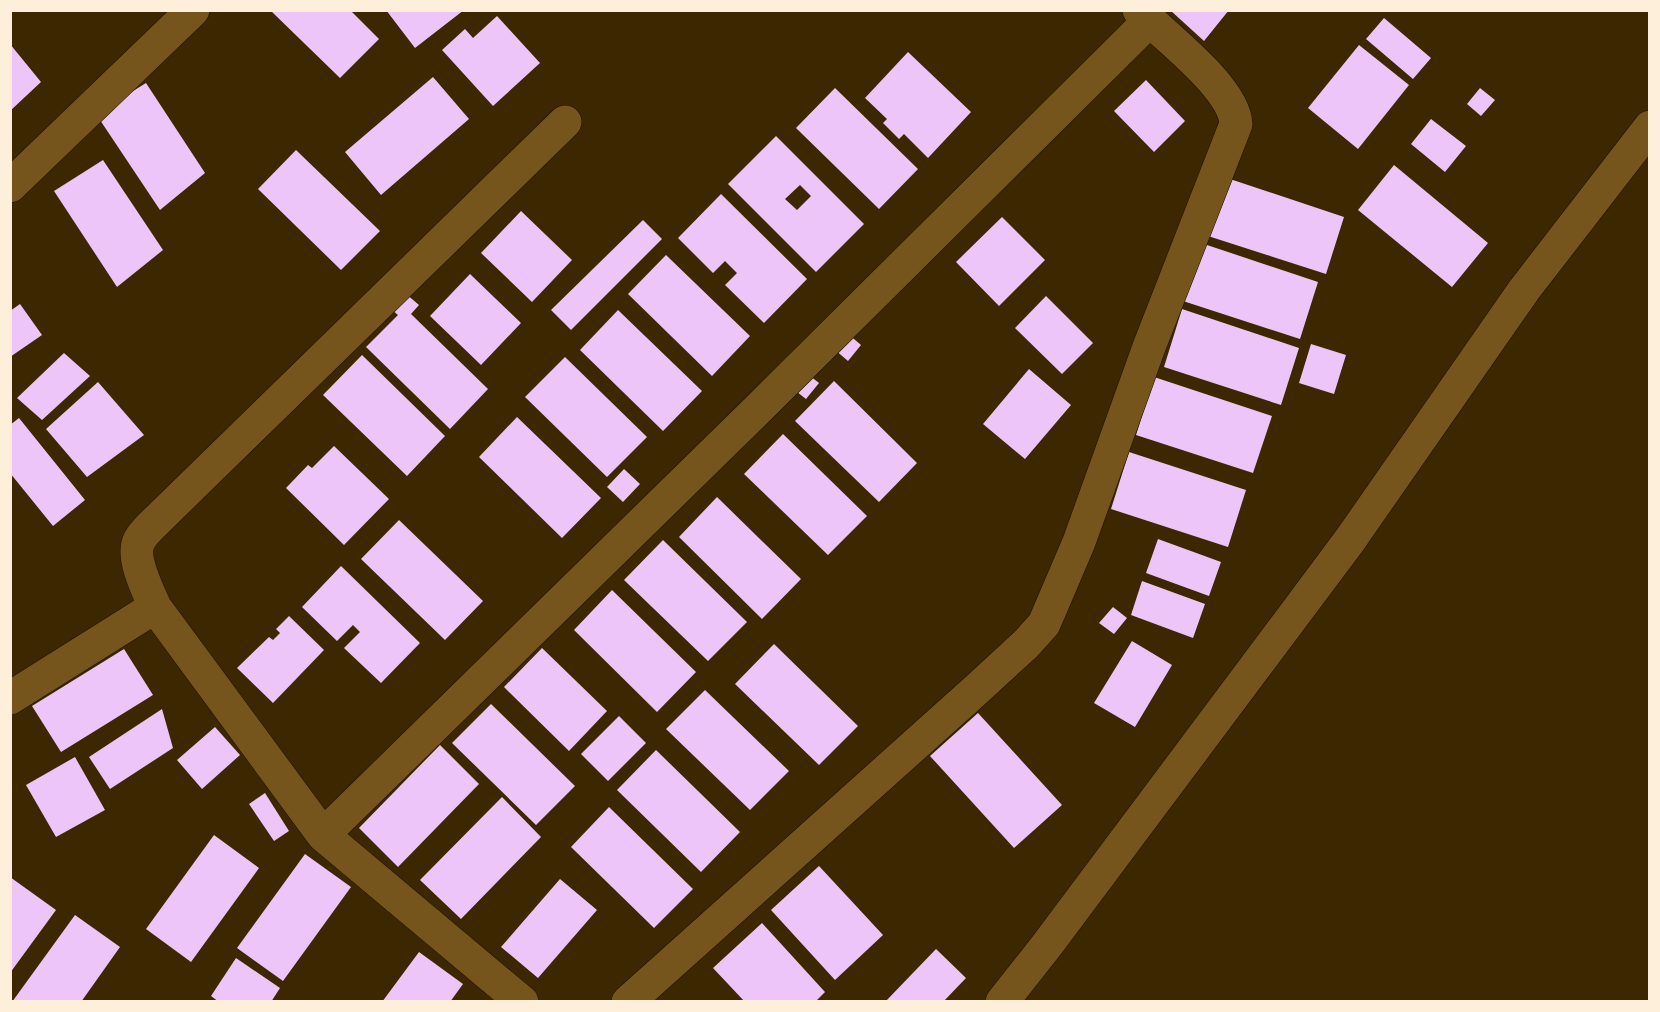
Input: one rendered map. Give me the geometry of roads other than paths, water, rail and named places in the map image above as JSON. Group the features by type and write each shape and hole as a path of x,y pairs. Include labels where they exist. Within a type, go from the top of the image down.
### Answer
{"street":[{"path":"10,186 193,10"},
{"path":"323,835 764,403 1144,16 1212,80 1233,107 1236,123 1149,346 1078,542 1044,624 1026,644 976,690 628,1002"},
{"path":"522,1002 323,835 155,607 139,564 137,551 138,542 142,536 565,122"},
{"path":"1002,1002 1350,540 1524,290 1650,127"},
{"path":"10,698 155,607"}]}
